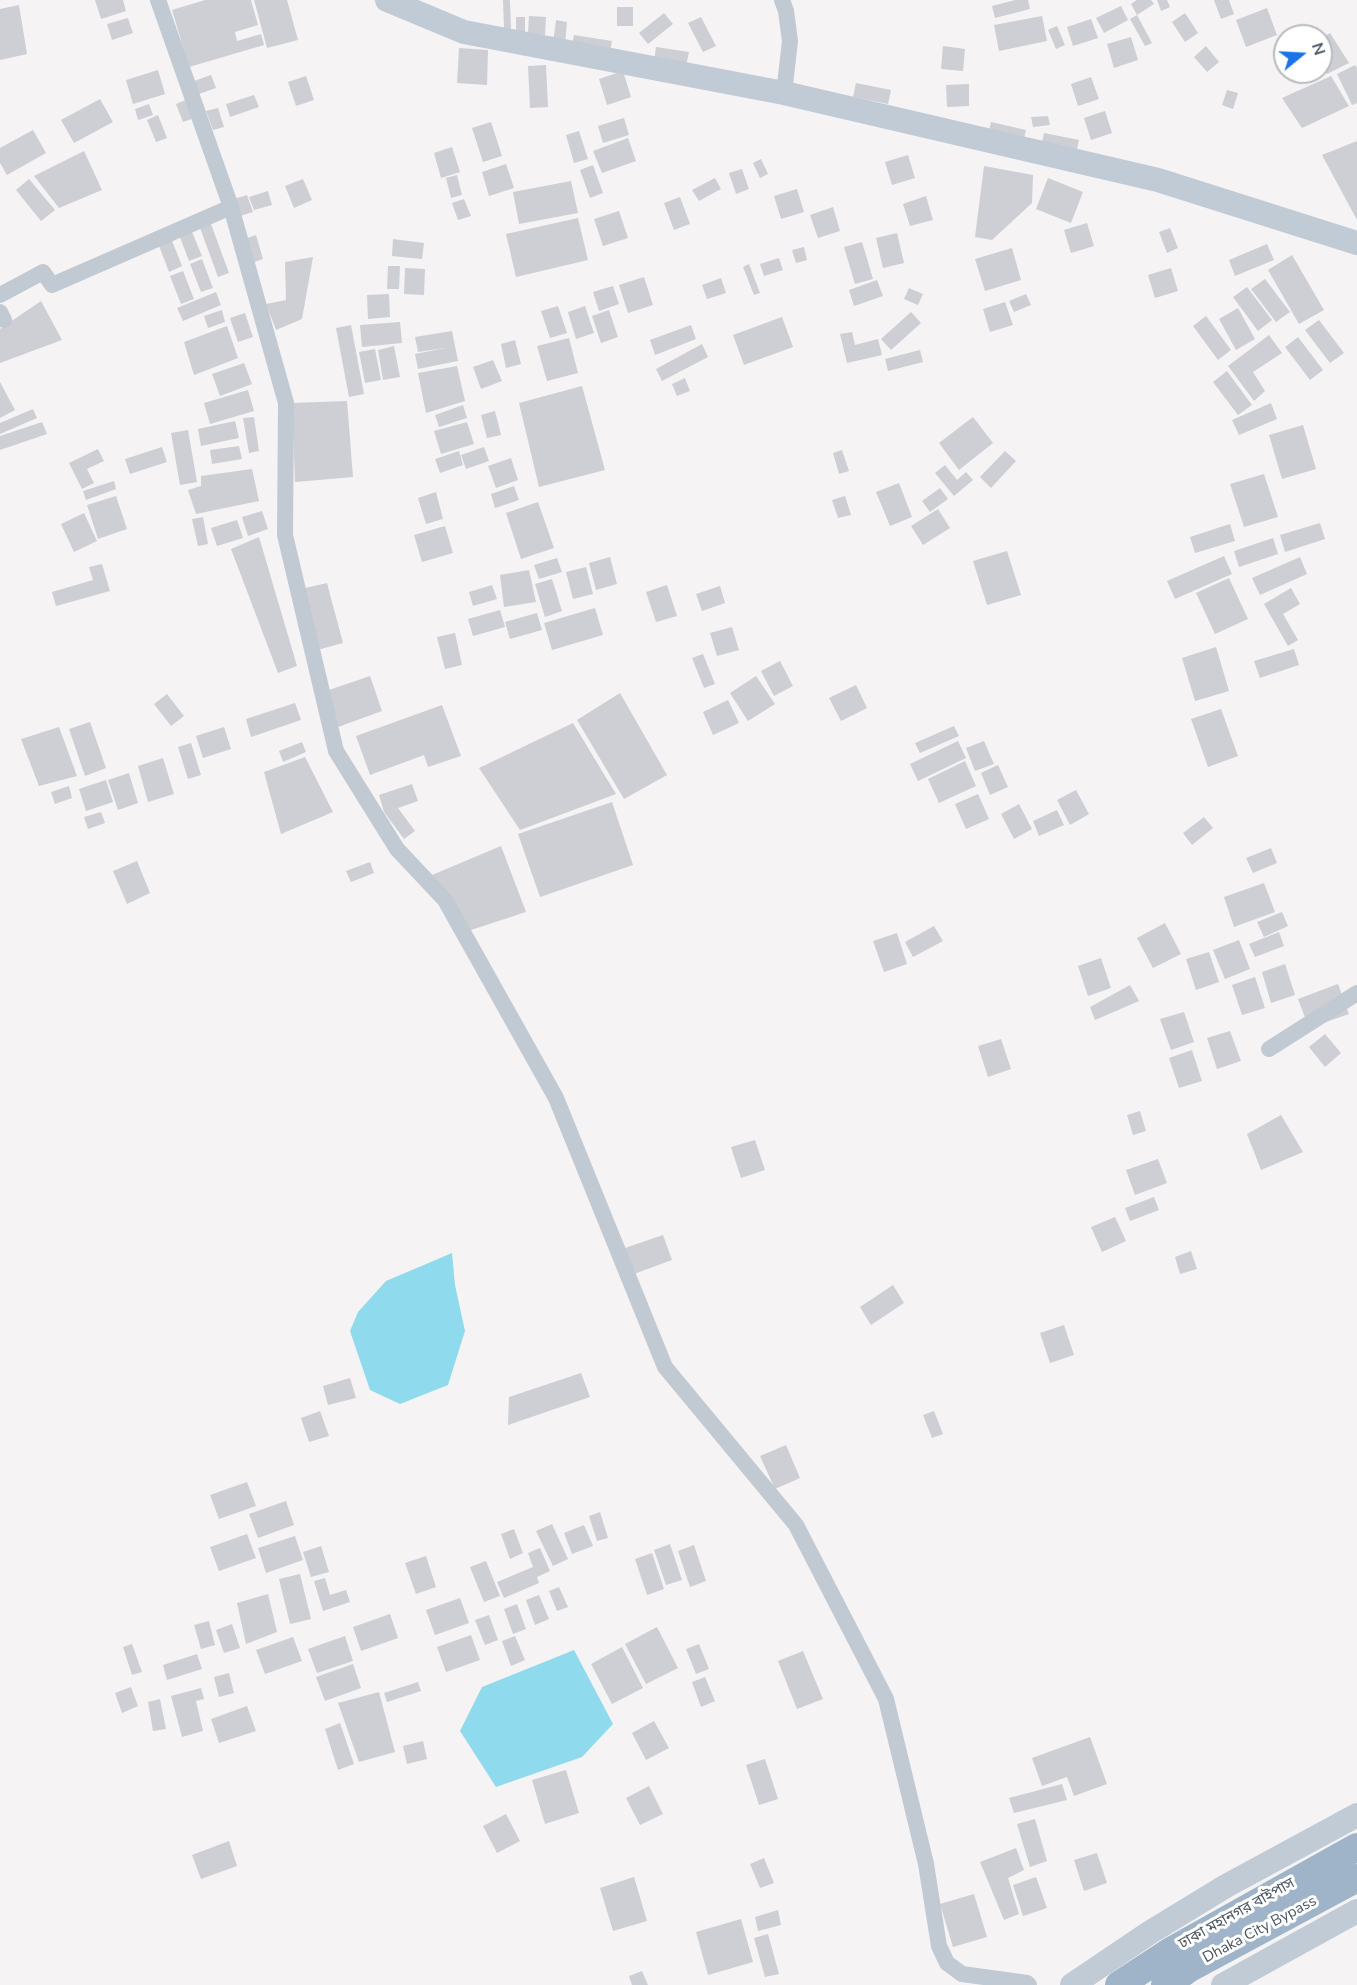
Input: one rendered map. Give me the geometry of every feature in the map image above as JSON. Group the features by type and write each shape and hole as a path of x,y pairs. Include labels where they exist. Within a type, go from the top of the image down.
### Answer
{"highway":[{"name":"ঢাকা মহানগর বাইপাস","path":"1119,1985 1209,1929 1357,1847"},
{"name":"Dhaka City Bypass","path":"1165,1985 1190,1968 1357,1878"}],"main road":[{"path":"387,0 464,32 784,93 1158,180 1357,243"},
{"path":"1072,1985 1149,1933 1227,1886 1357,1815"},
{"path":"1222,1985 1357,1911"}],"street":[{"path":"158,0 231,207 286,403 285,536 336,751 397,849 445,900 556,1098 665,1367 796,1524 886,1699 926,1864 939,1946 947,1963 962,1974 1029,1985"},
{"path":"782,0 786,11 790,41 784,93"},
{"path":"0,295 42,272 52,285 231,207"},
{"path":"1269,1049 1357,993"}],"water":[{"path":"452,1253 455,1285 465,1331 448,1385 400,1404 370,1390 350,1331 358,1312 386,1281"},
{"path":"574,1650 613,1724 582,1757 496,1787 460,1731 482,1687"}],"building":[{"path":"95,0 123,0 126,11 101,19"},
{"path":"205,0 251,0 258,25 235,32 237,41 261,34 264,45 189,67 172,10"},
{"path":"254,0 287,0 298,40 267,48"},
{"path":"503,0 510,0 511,29 504,29"},
{"path":"1015,0 1028,0 1030,9 995,18 992,6"},
{"path":"1137,0 1151,0 1154,4 1137,15 1131,4"},
{"path":"1157,0 1167,0 1170,7 1161,11"},
{"path":"1214,0 1229,0 1234,14 1221,19"},
{"path":"19,5 27,54 0,60 0,9"},
{"path":"1121,6 1128,20 1104,33 1096,18"},
{"path":"617,7 633,7 633,26 617,26"},
{"path":"1267,8 1273,24 1273,37 1246,47 1236,20"},
{"path":"664,13 673,24 648,44 639,33"},
{"path":"1185,13 1198,33 1185,42 1172,22"},
{"path":"1137,15 1152,43 1145,46 1130,19"},
{"path":"529,16 546,17 545,35 528,34"},
{"path":"1042,16 1047,41 999,51 994,25"},
{"path":"516,17 525,17 525,35 516,34"},
{"path":"701,17 716,46 703,52 688,23"},
{"path":"128,18 133,33 112,40 107,24"},
{"path":"1091,19 1098,38 1073,46 1067,27"},
{"path":"556,20 567,22 565,44 553,43"},
{"path":"1057,26 1065,45 1056,49 1048,30"},
{"path":"574,35 612,41 610,51 572,45"},
{"path":"1131,37 1138,60 1114,68 1107,44"},
{"path":"1333,38 1349,63 1333,71"},
{"path":"943,46 965,49 963,71 941,69"},
{"path":"1206,46 1219,62 1207,72 1194,57"},
{"path":"656,47 689,52 686,66 654,61"},
{"path":"459,48 488,50 487,85 457,83"},
{"path":"546,65 548,107 530,108 528,66"},
{"path":"1355,65 1357,68 1357,103 1352,105 1337,74"},
{"path":"158,70 165,94 133,104 126,80"},
{"path":"623,71 631,97 607,105 599,79"},
{"path":"211,75 216,88 199,94 194,81"},
{"path":"306,76 314,100 296,106 288,82"},
{"path":"1091,77 1099,99 1078,106 1071,84"},
{"path":"1333,79 1349,106 1302,128 1282,98 1313,84 1333,84"},
{"path":"856,83 891,90 888,104 853,97"},
{"path":"969,84 969,106 947,107 946,85"},
{"path":"1227,90 1238,93 1233,109 1222,105"},
{"path":"254,95 259,107 230,117 226,104"},
{"path":"100,99 113,122 74,143 61,120"},
{"path":"188,99 195,118 183,122 176,104"},
{"path":"149,104 153,115 138,120 135,109"},
{"path":"218,108 224,127 213,130 206,111"},
{"path":"1105,111 1112,133 1091,140 1084,118"},
{"path":"158,115 167,138 156,142 147,120"},
{"path":"1048,116 1050,125 1033,127 1031,117"},
{"path":"624,118 629,135 603,143 598,126"},
{"path":"491,122 502,156 483,162 472,128"},
{"path":"991,122 1026,130 1023,143 988,136"},
{"path":"33,130 46,153 7,175 0,163 0,148"},
{"path":"579,131 588,159 574,163 566,135"},
{"path":"1044,133 1079,140 1076,154 1041,146"},
{"path":"628,138 636,161 602,173 593,151"},
{"path":"1357,141 1357,220 1322,155"},
{"path":"452,147 460,172 441,178 434,153"},
{"path":"84,151 102,190 59,208 34,176"},
{"path":"908,155 915,178 892,185 885,162"},
{"path":"761,159 768,174 760,178 753,163"},
{"path":"506,164 514,188 489,196 482,172"},
{"path":"593,165 603,193 590,198 580,170"},
{"path":"984,166 1033,175 1032,203 992,240 975,237"},
{"path":"742,169 749,189 736,194 729,173"},
{"path":"457,175 462,195 451,198 446,178"},
{"path":"715,178 721,189 699,201 692,190"},
{"path":"1048,178 1083,192 1071,223 1036,209"},
{"path":"29,179 55,210 41,221 16,190"},
{"path":"303,179 312,200 294,208 285,186"},
{"path":"571,181 578,213 519,224 513,192"},
{"path":"797,189 804,212 781,219 774,196"},
{"path":"268,191 272,205 254,210 249,197"},
{"path":"247,195 253,212 240,216 234,199"},
{"path":"926,196 933,220 910,226 903,204"},
{"path":"680,197 690,224 674,230 664,203"},
{"path":"464,199 471,216 458,220 452,203"},
{"path":"833,207 840,231 818,238 810,215"},
{"path":"619,211 628,238 603,246 594,219"},
{"path":"578,218 588,260 516,277 506,234"},
{"path":"1087,223 1094,246 1071,253 1064,230"},
{"path":"211,224 229,273 218,277 200,228"},
{"path":"190,227 202,256 189,261 178,232"},
{"path":"1170,228 1178,248 1167,253 1159,232"},
{"path":"897,233 904,263 883,268 876,238"},
{"path":"256,235 263,259 249,264 241,240"},
{"path":"171,238 182,266 169,272 158,243"},
{"path":"393,239 424,243 422,259 392,256"},
{"path":"862,242 873,279 855,284 844,247"},
{"path":"1267,244 1274,260 1235,276 1229,260"},
{"path":"804,247 807,260 796,263 792,250"},
{"path":"1012,248 1021,280 985,291 975,259"},
{"path":"1292,255 1324,310 1299,324 1268,270"},
{"path":"313,257 302,319 276,330 266,304 286,300 285,262"},
{"path":"779,258 783,270 764,276 760,264"},
{"path":"202,259 213,288 201,292 190,264"},
{"path":"749,264 760,293 754,295 743,267"},
{"path":"388,266 400,266 399,289 387,289"},
{"path":"405,268 425,269 424,295 404,294"},
{"path":"1171,268 1178,291 1155,298 1148,275"},
{"path":"183,271 194,299 181,304 170,276"},
{"path":"644,277 653,305 628,313 619,285"},
{"path":"721,278 726,293 707,299 702,285"},
{"path":"1265,279 1290,312 1276,322 1251,289"},
{"path":"877,280 883,296 854,306 849,290"},
{"path":"613,286 619,304 599,311 593,292"},
{"path":"1247,287 1272,320 1258,331 1233,297"},
{"path":"909,288 923,294 918,305 904,299"},
{"path":"216,292 221,305 183,321 177,308"},
{"path":"389,294 390,317 368,319 367,295"},
{"path":"1026,294 1031,305 1014,312 1009,301"},
{"path":"41,301 62,340 0,363 0,329"},
{"path":"1005,302 1013,325 990,332 983,309"},
{"path":"558,306 567,333 550,338 541,311"},
{"path":"585,306 594,333 576,339 568,312"},
{"path":"1238,308 1255,339 1236,350 1219,319"},
{"path":"222,310 225,322 208,328 204,316"},
{"path":"609,310 618,337 601,343 592,316"},
{"path":"911,312 921,323 891,350 881,339"},
{"path":"245,313 253,337 238,342 230,318"},
{"path":"1206,316 1231,350 1218,360 1193,326"},
{"path":"782,317 793,347 744,365 733,335"},
{"path":"1319,320 1344,353 1330,363 1305,330"},
{"path":"400,322 402,343 362,347 360,325"},
{"path":"351,325 364,394 349,397 336,328"},
{"path":"691,325 696,339 655,355 650,340"},
{"path":"227,326 238,358 194,375 184,342"},
{"path":"452,331 458,361 418,369 415,354 445,348 418,352 415,337"},
{"path":"852,332 855,345 878,339 882,355 847,363 840,334"},
{"path":"1269,335 1282,353 1253,372 1265,391 1254,401 1228,366"},
{"path":"1298,337 1323,370 1310,380 1285,347"},
{"path":"569,338 578,373 547,381 537,346"},
{"path":"515,340 521,364 506,368 501,344"},
{"path":"702,344 708,357 662,381 656,369"},
{"path":"394,346 400,377 383,380 378,350"},
{"path":"375,349 381,380 365,383 359,352"},
{"path":"920,350 923,362 888,371 885,359"},
{"path":"493,360 502,381 481,389 473,367"},
{"path":"244,363 252,384 220,396 212,374"},
{"path":"457,366 465,401 426,413 418,373"},
{"path":"1227,371 1252,405 1238,415 1213,382"},
{"path":"685,378 690,391 677,396 672,384"},
{"path":"0,382 15,410 0,418"},
{"path":"582,386 605,470 539,487 519,403"},
{"path":"248,390 254,411 210,424 204,403"},
{"path":"347,401 353,477 295,482 292,403"},
{"path":"1271,403 1277,419 1239,435 1232,420"},
{"path":"463,405 467,418 439,427 435,415"},
{"path":"33,409 37,418 0,434 0,423"},
{"path":"495,411 501,435 487,438 481,415"},
{"path":"254,417 259,451 249,453 243,418"},
{"path":"973,417 993,443 959,470 939,443"},
{"path":"235,421 239,438 201,446 198,429"},
{"path":"42,422 47,434 0,450 0,436"},
{"path":"467,422 474,444 441,454 434,431"},
{"path":"1303,425 1316,469 1282,479 1269,435"},
{"path":"188,430 197,482 180,485 171,433"},
{"path":"239,446 242,459 212,464 210,450"},
{"path":"162,447 167,462 130,474 125,459"},
{"path":"484,447 489,461 466,469 461,455"},
{"path":"98,449 104,461 87,469 94,483 82,489 69,463"},
{"path":"842,450 849,471 839,474 833,453"},
{"path":"459,451 463,465 440,473 435,459"},
{"path":"1005,451 1016,461 991,488 980,477"},
{"path":"511,458 518,480 496,488 488,466"},
{"path":"945,465 957,480 966,472 973,480 954,496 935,473"},
{"path":"252,469 259,501 196,514 188,490 201,486 201,476"},
{"path":"1264,474 1278,517 1244,527 1230,484"},
{"path":"114,481 116,489 86,500 83,491"},
{"path":"899,483 912,517 890,526 876,492"},
{"path":"514,486 519,500 495,508 491,494"},
{"path":"940,488 948,499 930,512 922,501"},
{"path":"436,492 443,519 426,524 418,498"},
{"path":"116,496 127,529 98,539 87,505"},
{"path":"845,496 851,515 838,518 832,500"},
{"path":"538,502 554,548 521,559 506,513"},
{"path":"938,509 950,528 923,545 911,526"},
{"path":"262,511 268,529 248,536 242,517"},
{"path":"84,513 97,541 74,552 61,524"},
{"path":"203,517 208,544 198,546 192,519"},
{"path":"237,520 243,538 217,546 211,528"},
{"path":"1320,523 1325,539 1285,552 1280,535"},
{"path":"1230,524 1235,541 1195,553 1190,537"},
{"path":"445,526 453,553 422,562 414,535"},
{"path":"259,537 297,666 278,673 231,549"},
{"path":"1273,538 1278,554 1239,567 1234,551"},
{"path":"1007,551 1021,595 987,605 973,561"},
{"path":"1224,556 1232,574 1175,599 1167,581"},
{"path":"610,557 617,584 596,590 589,563"},
{"path":"1300,557 1307,574 1260,595 1252,578"},
{"path":"557,558 562,572 539,579 534,565"},
{"path":"102,564 110,591 56,606 52,592 93,580 89,567"},
{"path":"586,567 593,594 573,599 566,572"},
{"path":"529,570 536,602 504,607 500,575"},
{"path":"1229,578 1248,619 1215,634 1196,593"},
{"path":"552,579 562,611 545,617 535,584"},
{"path":"327,583 343,643 317,650 301,589"},
{"path":"492,585 497,599 473,606 469,592"},
{"path":"667,585 677,616 656,622 646,592"},
{"path":"720,586 725,603 702,611 696,594"},
{"path":"1291,588 1300,604 1283,614 1298,640 1288,646 1264,604"},
{"path":"595,608 603,635 552,650 544,623"},
{"path":"500,610 505,627 473,636 468,619"},
{"path":"537,613 542,630 510,639 505,622"},
{"path":"732,627 739,650 717,656 710,633"},
{"path":"455,633 462,665 445,669 437,637"},
{"path":"1216,647 1229,691 1195,701 1182,658"},
{"path":"1294,649 1299,665 1260,678 1254,661"},
{"path":"703,654 715,684 704,688 692,658"},
{"path":"780,661 793,686 774,696 761,671"},
{"path":"370,676 382,711 338,727 326,691"},
{"path":"756,676 775,704 748,721 730,693"},
{"path":"856,685 867,708 841,721 829,698"},
{"path":"620,693 667,775 624,799 577,720"},
{"path":"167,694 184,716 171,726 154,704"},
{"path":"728,700 739,723 713,735 703,712"},
{"path":"295,703 301,720 251,737 246,719"},
{"path":"442,705 461,756 428,767 424,755 370,775 356,736"},
{"path":"1221,709 1238,756 1208,767 1191,719"},
{"path":"90,722 106,768 85,776 69,729"},
{"path":"573,723 616,794 520,830 479,768"},
{"path":"954,726 959,736 920,753 915,743"},
{"path":"59,727 77,776 39,786 21,739"},
{"path":"224,727 231,749 203,758 196,736"},
{"path":"958,741 966,758 918,781 910,764"},
{"path":"984,741 994,764 975,771 966,748"},
{"path":"302,742 306,752 283,762 279,751"},
{"path":"191,743 201,775 188,779 178,747"},
{"path":"305,757 333,812 281,834 264,772"},
{"path":"163,758 174,794 148,802 138,766"},
{"path":"965,761 976,786 939,803 928,779"},
{"path":"998,765 1008,787 990,795 981,773"},
{"path":"129,773 138,803 118,810 108,780"},
{"path":"106,780 113,802 86,811 79,789"},
{"path":"412,784 418,801 398,808 415,831 404,839 384,812 379,795"},
{"path":"69,786 72,798 55,804 51,792"},
{"path":"1076,790 1089,814 1070,825 1057,800"},
{"path":"978,794 989,819 966,829 955,804"},
{"path":"612,802 633,865 540,897 518,834"},
{"path":"1019,804 1032,829 1014,839 1001,814"},
{"path":"1057,810 1064,825 1039,836 1033,821"},
{"path":"101,812 105,823 88,829 84,817"},
{"path":"1204,817 1213,828 1192,845 1183,833"},
{"path":"501,846 526,912 468,931 432,875"},
{"path":"1271,848 1277,863 1253,873 1246,858"},
{"path":"137,861 150,893 127,904 113,871"},
{"path":"370,862 374,873 351,882 346,871"},
{"path":"1264,883 1275,912 1234,927 1224,897"},
{"path":"1282,912 1288,926 1264,937 1257,922"},
{"path":"1165,923 1181,954 1153,968 1137,938"},
{"path":"934,926 943,941 913,957 905,942"},
{"path":"1279,932 1284,946 1255,957 1249,944"},
{"path":"897,933 907,964 884,972 873,941"},
{"path":"1239,940 1250,969 1225,979 1213,950"},
{"path":"1209,952 1219,982 1196,990 1186,959"},
{"path":"1101,958 1111,988 1088,996 1078,966"},
{"path":"1285,964 1295,995 1271,1003 1262,972"},
{"path":"1255,977 1265,1008 1242,1015 1232,985"},
{"path":"1338,984 1349,1014 1309,1028 1298,999"},
{"path":"1130,985 1139,1001 1095,1020 1090,1007"},
{"path":"1184,1012 1194,1042 1171,1050 1160,1019"},
{"path":"1230,1031 1241,1061 1217,1069 1207,1038"},
{"path":"1325,1034 1341,1053 1325,1067 1309,1047"},
{"path":"1001,1039 1011,1069 988,1077 978,1046"},
{"path":"1192,1050 1202,1081 1179,1088 1169,1058"},
{"path":"1140,1111 1146,1131 1133,1135 1127,1115"},
{"path":"1281,1115 1303,1152 1261,1170 1247,1134"},
{"path":"755,1140 765,1170 741,1178 731,1147"},
{"path":"1158,1159 1167,1183 1135,1195 1126,1170"},
{"path":"1154,1197 1159,1210 1130,1221 1125,1208"},
{"path":"1115,1217 1126,1241 1102,1252 1091,1227"},
{"path":"663,1235 672,1260 634,1274 625,1248"},
{"path":"1191,1251 1197,1269 1180,1274 1175,1257"},
{"path":"893,1285 904,1303 871,1325 860,1307"},
{"path":"1064,1325 1074,1355 1050,1363 1040,1333"},
{"path":"581,1373 590,1397 508,1425 509,1397"},
{"path":"350,1378 356,1398 328,1405 323,1386"},
{"path":"320,1411 329,1436 309,1442 301,1418"},
{"path":"934,1411 943,1434 932,1438 923,1415"},
{"path":"786,1445 800,1478 775,1489 760,1456"},
{"path":"247,1482 256,1506 219,1519 210,1495"},
{"path":"286,1501 294,1525 258,1538 249,1514"},
{"path":"600,1512 608,1538 597,1541 589,1516"},
{"path":"552,1524 568,1559 553,1566 536,1531"},
{"path":"584,1525 593,1546 572,1554 564,1533"},
{"path":"514,1529 523,1553 510,1559 501,1534"},
{"path":"247,1534 256,1558 219,1571 210,1547"},
{"path":"295,1536 303,1560 266,1573 258,1548"},
{"path":"670,1544 682,1580 666,1585 654,1550"},
{"path":"694,1545 706,1581 690,1587 678,1551"},
{"path":"321,1546 329,1572 311,1577 303,1552"},
{"path":"540,1548 550,1571 537,1577 539,1583 504,1598 497,1582 533,1567 528,1553"},
{"path":"652,1553 664,1589 647,1595 635,1559"},
{"path":"426,1556 436,1587 416,1594 405,1563"},
{"path":"486,1561 500,1596 484,1602 470,1567"},
{"path":"300,1574 311,1619 290,1624 279,1579"},
{"path":"325,1578 330,1595 346,1590 350,1602 323,1611 314,1581"},
{"path":"559,1587 568,1607 557,1611 549,1591"},
{"path":"268,1594 277,1632 246,1644 237,1603"},
{"path":"539,1595 549,1619 535,1625 526,1600"},
{"path":"460,1598 469,1623 435,1635 426,1610"},
{"path":"517,1604 526,1629 513,1634 504,1609"},
{"path":"390,1614 398,1638 361,1651 353,1627"},
{"path":"489,1615 498,1640 485,1645 475,1620"},
{"path":"209,1621 215,1645 201,1649 194,1625"},
{"path":"232,1624 240,1648 224,1653 216,1630"},
{"path":"657,1627 678,1668 646,1684 625,1644"},
{"path":"471,1635 480,1660 446,1672 437,1647"},
{"path":"345,1636 353,1661 317,1673 308,1649"},
{"path":"515,1636 525,1660 511,1666 502,1641"},
{"path":"293,1637 302,1661 265,1674 256,1650"},
{"path":"132,1644 142,1672 132,1675 123,1647"},
{"path":"699,1644 709,1669 696,1674 686,1649"},
{"path":"622,1647 643,1688 612,1704 591,1664"},
{"path":"803,1651 823,1699 797,1709 778,1661"},
{"path":"197,1654 202,1669 167,1680 163,1665"},
{"path":"353,1664 361,1688 325,1701 316,1677"},
{"path":"229,1673 234,1693 219,1697 214,1677"},
{"path":"705,1677 715,1701 701,1707 692,1682"},
{"path":"418,1682 421,1691 387,1702 384,1693"},
{"path":"131,1687 138,1706 122,1713 115,1693"},
{"path":"201,1688 204,1699 196,1701 203,1731 182,1737 171,1696"},
{"path":"379,1692 395,1752 359,1762 338,1703"},
{"path":"160,1699 166,1729 153,1731 148,1702"},
{"path":"247,1706 256,1731 219,1743 211,1719"},
{"path":"654,1721 669,1748 646,1760 632,1733"},
{"path":"340,1723 354,1764 338,1770 325,1729"},
{"path":"1090,1737 1107,1784 1074,1796 1067,1777 1042,1786 1032,1758"},
{"path":"423,1741 427,1759 407,1764 403,1746"},
{"path":"765,1759 778,1799 759,1805 746,1765"},
{"path":"566,1770 579,1813 545,1824 532,1780"},
{"path":"1062,1784 1067,1800 1014,1813 1009,1798"},
{"path":"649,1786 663,1814 640,1825 626,1798"},
{"path":"506,1814 520,1841 497,1853 483,1826"},
{"path":"1035,1819 1047,1861 1030,1867 1017,1824"},
{"path":"229,1841 237,1866 201,1879 192,1855"},
{"path":"1016,1848 1024,1870 1008,1878 1019,1914 1004,1920 980,1862"},
{"path":"1097,1853 1107,1883 1084,1891 1074,1860"},
{"path":"764,1858 774,1883 760,1888 750,1864"},
{"path":"634,1877 647,1921 613,1931 600,1888"},
{"path":"1036,1877 1047,1908 1023,1916 1013,1885"},
{"path":"974,1894 987,1937 953,1947 940,1904"},
{"path":"778,1910 781,1925 758,1931 755,1917"},
{"path":"741,1919 753,1962 708,1975 696,1932"},
{"path":"768,1934 779,1974 765,1977 754,1938"},
{"path":"642,1971 648,1985 632,1985 629,1976"}]}
